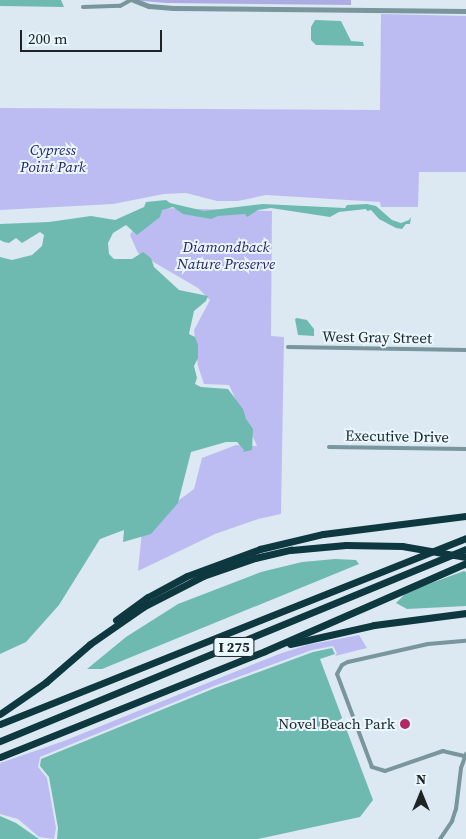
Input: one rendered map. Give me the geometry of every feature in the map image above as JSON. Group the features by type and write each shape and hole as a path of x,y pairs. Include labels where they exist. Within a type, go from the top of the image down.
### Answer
{"highway":[{"path":"0,714 46,682 111,623 148,597 187,576 272,545 317,536 466,516"},
{"name":"I 275","path":"0,724 466,538"},
{"path":"90,644 157,598 203,576 238,564 291,550 328,546 402,546 466,557"},
{"name":"I 275","path":"0,741 466,549"},
{"path":"0,757 266,651 466,563"},
{"path":"266,651 374,625 466,613"}],"street":[{"path":"83,6 120,6 132,0 143,4 173,8 466,11"},
{"name":"West Gray Street","path":"288,347 466,350"},
{"name":"Executive Drive","path":"329,447 466,448"},
{"path":"440,839 452,821 456,809 465,755 442,751 385,771 372,767 337,674 342,665 348,662 428,644 466,641"}],"green space":[{"name":"Cypress Point Park","path":"381,14 466,16 466,172 419,172 418,207 381,207 380,202 266,195 238,201 217,201 186,193 164,194 113,204 0,210 0,108 380,110"},
{"name":"Diamondback Nature Preserve","path":"162,208 272,211 271,336 284,337 281,514 258,519 215,534 138,571 142,531 152,520 194,489 202,458 236,445 257,446 229,385 204,384 198,366 194,330 210,300 198,288 138,253 130,235 140,219"},
{"path":"359,635 367,648 335,656 337,653 333,646 312,650 214,686 40,757 38,767 47,778 56,828 54,839 39,837 18,819 0,814 0,763 64,741 279,654 307,645"}],"shaded area":[{"path":"0,0 61,0 64,7 0,6"},
{"path":"131,0 351,0 351,5 166,3"},
{"path":"315,20 341,21 351,41 363,42 364,46 316,45 311,40 311,27"},
{"path":"166,200 170,203 204,211 263,204 345,208 347,205 367,204 376,206 392,220 401,223 409,220 411,217 410,224 406,224 402,229 379,219 371,210 367,211 366,209 339,212 330,217 271,208 258,210 247,217 245,214 218,216 211,219 183,214 173,207 162,210 160,217 137,235 126,225 113,233 108,243 109,254 114,259 132,259 143,252 151,258 154,267 179,290 208,296 206,301 194,311 189,334 195,337 198,345 198,358 194,366 197,378 195,384 201,387 228,389 243,409 246,419 253,429 252,450 243,452 244,450 237,442 226,442 191,452 178,503 151,534 123,542 124,530 100,539 59,605 26,642 0,654 0,257 12,260 32,255 42,246 44,235 40,232 22,243 16,238 9,243 4,242 0,240 0,224 49,222 91,216 115,220 144,207 146,202"},
{"path":"295,319 307,320 314,329 314,336 298,335"},
{"path":"335,559 356,560 359,564 102,669 87,669 126,637 178,604 261,572 302,562"},
{"path":"464,571 466,572 466,606 407,609 396,603 407,592"},
{"path":"332,648 335,654 320,659 373,800 360,817 258,839 57,839 58,828 49,777 40,766 41,759 215,688 313,652"},
{"path":"0,816 16,823 39,839 0,839"}],"place":[{"name":"Novel Beach Park","path":"405,724"}]}
